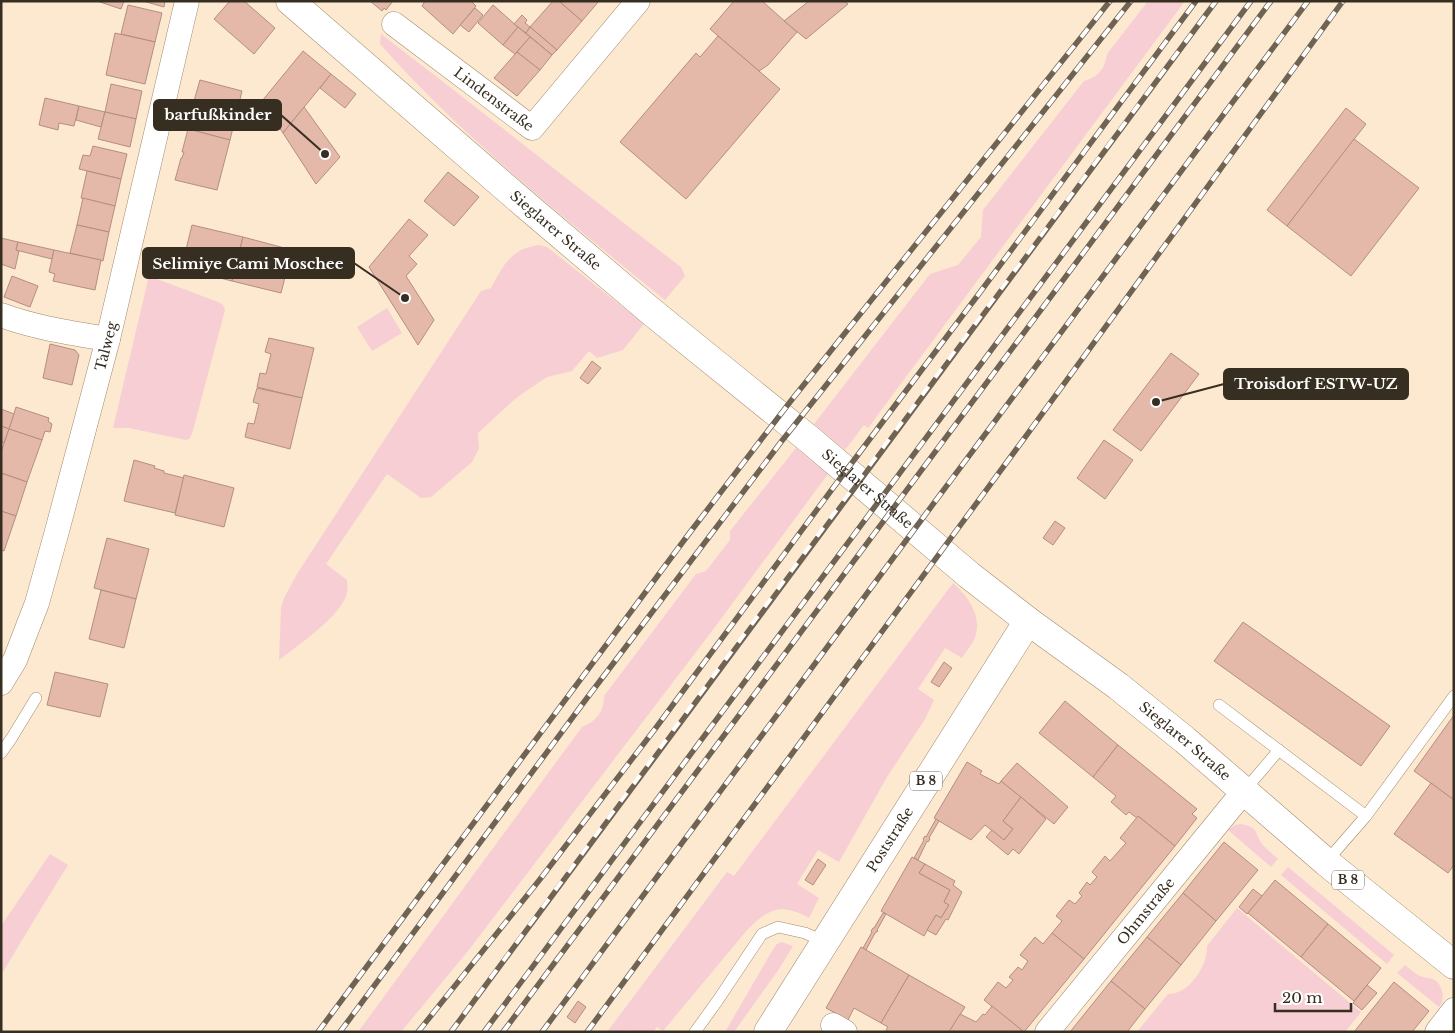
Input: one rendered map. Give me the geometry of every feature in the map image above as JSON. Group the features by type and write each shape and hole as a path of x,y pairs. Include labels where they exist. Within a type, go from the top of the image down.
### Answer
{"main road":[{"name":"Sieglarer Straße","path":"290,1 528,207 654,313 810,440 962,568 1028,621 1118,686 1185,740 1326,862 1454,965"},
{"name":"Poststraße","path":"768,1032 1028,621"}],"street":[{"name":"Talweg","path":"1,683 15,660 41,592 108,339 187,1"},
{"name":"Lindenstraße","path":"394,24 532,128 638,1"},
{"path":"1,314 16,320 62,332 108,339"},
{"name":"Ohmstraße","path":"1047,1032 1244,791"},
{"path":"1437,1032 1454,1010"}],"lane":[{"path":"1326,862 1366,816 1454,696"},
{"path":"1,753 36,698"},
{"path":"1219,705 1366,816"},
{"path":"1244,791 1279,750"},
{"path":"695,1032 762,934 778,926 805,933 825,942"}],"shaded area":[{"path":"1148,1 1185,1 868,428 864,425 845,450 814,424 930,274 958,265 981,237 983,210 1084,81 1094,77 1100,71 1105,64 1107,54"},
{"path":"381,34 681,267 685,276 665,300 517,178 446,113 380,44"},
{"path":"539,245 547,247 644,324 623,350 597,358 589,351 572,371 547,377 515,399 478,433 479,448 472,462 431,497 421,498 387,474 326,564 347,580 344,601 338,610 319,629 279,660 281,608 284,598 297,574 481,291 491,288 504,265 514,254 529,247"},
{"path":"149,276 218,302 223,305 225,310 192,434 186,440 129,428 113,428"},
{"path":"387,308 402,333 372,351 357,327"},
{"path":"796,448 828,474 712,631 468,951 401,1032 358,1032 582,727 592,722 599,715 603,706 604,696 696,574 706,571 730,540 730,531"},
{"path":"953,583 968,599 975,612 977,626 975,637 962,658 945,648 918,689 934,700 925,719 887,777 839,862 818,850 797,884 819,898 809,918 791,910 783,909 763,916 748,929 663,1031 657,1027 653,1032 630,1032 627,1030 625,1032 607,1032 727,872 734,876"},
{"path":"1241,824 1254,829 1263,845 1278,859 1271,867 1228,830 1235,825"},
{"path":"50,854 68,865 1,975 1,926"},
{"path":"1288,867 1394,955 1387,964 1281,875"},
{"path":"1237,908 1361,1012 1345,1032 1137,1032 1168,994 1183,990 1196,978 1204,962 1207,946"},
{"path":"782,942 793,946 779,969 734,1032 725,1032 772,951 777,944"},
{"path":"1405,965 1414,973 1433,979 1439,984 1443,996 1439,1007 1397,973"}],"building":[{"path":"97,1 124,1 121,9"},
{"path":"143,1 165,1 164,7"},
{"path":"230,1 244,1 275,28 254,54 214,19"},
{"path":"370,1 393,1 386,10 384,8 382,11"},
{"path":"425,1 471,1 476,6 453,34 422,6"},
{"path":"553,1 559,1 582,21 557,50 530,27"},
{"path":"559,1 599,1 582,21"},
{"path":"734,1 762,1 797,32 768,65 759,71 710,29"},
{"path":"809,1 844,1 848,4 806,39 784,21"},
{"path":"128,5 162,13 155,42 121,34"},
{"path":"493,5 518,27 503,45 478,23"},
{"path":"475,8 483,15 469,32 460,25"},
{"path":"522,15 527,20 525,23 530,27 526,33 514,24"},
{"path":"518,27 530,37 515,54 503,45"},
{"path":"530,27 557,50 552,55 526,33"},
{"path":"115,33 155,42 145,84 106,75"},
{"path":"718,36 780,89 686,199 620,142 696,53 700,57"},
{"path":"530,37 552,55 540,70 517,52"},
{"path":"303,51 331,74 283,133 262,101"},
{"path":"517,52 540,70 517,96 494,78"},
{"path":"331,74 356,94 345,108 320,88"},
{"path":"200,80 242,91 230,140 188,129 193,108 196,105 194,101"},
{"path":"111,84 142,91 136,119 105,112"},
{"path":"45,98 79,106 74,126 59,123 58,130 39,125"},
{"path":"79,106 105,112 101,127 76,120"},
{"path":"304,107 340,157 316,184 283,133"},
{"path":"1346,108 1366,124 1287,226 1267,210"},
{"path":"105,112 136,119 130,147 98,139"},
{"path":"188,129 230,140 217,190 175,180 184,152 182,152"},
{"path":"1354,139 1419,188 1351,276 1287,226"},
{"path":"93,146 127,154 121,179 79,169 83,155 90,156"},
{"path":"87,171 121,179 115,206 81,198"},
{"path":"448,172 479,197 454,226 424,201"},
{"path":"83,198 115,206 109,232 77,225"},
{"path":"409,219 428,235 409,256 417,264 406,276 434,320 418,345 369,267"},
{"path":"77,225 109,232 103,261 70,253"},
{"path":"192,225 243,237 232,281 212,276 212,273 202,270 203,267 183,262"},
{"path":"243,237 292,250 281,293 232,281"},
{"path":"1,238 18,242 16,250 19,251 15,269 1,264"},
{"path":"18,242 54,250 52,259 16,250"},
{"path":"54,250 101,260 95,290 53,281 55,274 49,272"},
{"path":"12,276 38,286 30,307 4,297"},
{"path":"269,338 314,348 302,398 257,387 260,373 266,374 271,354 265,352"},
{"path":"50,344 75,350 79,355 72,385 43,378"},
{"path":"1171,353 1199,374 1141,451 1113,430"},
{"path":"592,361 601,368 588,384 580,378"},
{"path":"257,388 302,398 290,449 245,437 248,423 254,424 259,404 253,402"},
{"path":"16,407 49,418 48,421 52,424 50,432 45,431 42,440 9,429"},
{"path":"1,409 14,414 9,429 1,426"},
{"path":"1,426 9,429 4,443 1,442"},
{"path":"9,429 42,440 27,482 1,473 1,452"},
{"path":"1104,440 1133,460 1105,499 1077,478"},
{"path":"134,460 155,466 154,468 164,471 164,473 184,478 175,513 124,501"},
{"path":"1,473 27,482 16,516 1,511"},
{"path":"184,475 234,488 224,527 175,515"},
{"path":"1,511 16,516 4,551 1,550"},
{"path":"1055,521 1065,528 1053,545 1043,538"},
{"path":"107,538 149,549 136,599 94,588"},
{"path":"101,590 136,599 124,648 89,639"},
{"path":"1243,622 1390,726 1361,766 1214,661"},
{"path":"944,662 952,668 939,687 931,682"},
{"path":"55,672 108,684 100,717 47,705"},
{"path":"1065,701 1118,745 1093,777 1039,733"},
{"path":"1454,715 1454,800 1414,771"},
{"path":"1118,745 1197,809 1192,814 1197,818 1175,846 1138,816 1137,818 1129,812 1126,815 1111,802 1116,796 1093,777"},
{"path":"967,762 982,771 980,774 999,784 1001,781 1021,797 1003,821 1013,829 1004,840 985,825 971,840 934,818"},
{"path":"1017,763 1068,807 1054,824 1001,781"},
{"path":"1431,783 1454,800 1454,865 1448,873 1394,834"},
{"path":"1021,797 1046,819 1019,854 1013,849 1008,855 986,837 992,830 1004,840 1013,829 1003,821"},
{"path":"1138,816 1175,846 1084,959 1052,933 1062,921 1056,916 1069,900 1075,904 1082,896 1079,893 1087,882 1090,885 1097,877 1092,872 1105,856 1110,861 1126,843 1120,838"},
{"path":"936,819 939,821 930,839 927,841 918,860 914,858 923,839"},
{"path":"1224,842 1258,870 1216,921 1183,893"},
{"path":"912,857 925,864 919,873 950,890 944,902 949,905 941,918 936,915 924,936 881,911"},
{"path":"818,859 826,865 813,885 805,880"},
{"path":"925,864 955,881 953,885 962,892 948,920 946,919 936,935 927,930 936,915 941,918 949,905 944,902 950,890 919,873"},
{"path":"1275,880 1328,924 1301,957 1248,913"},
{"path":"1253,889 1262,896 1247,914 1239,907"},
{"path":"1183,893 1216,921 1181,965 1147,937"},
{"path":"883,913 886,914 866,950 863,948"},
{"path":"1328,924 1381,968 1354,1001 1301,957"},
{"path":"1052,933 1084,959 1024,1032 984,1000 998,982 1006,988 1013,980 1009,977 1018,967 1022,970 1028,961 1020,955 1035,937 1043,944"},
{"path":"1147,937 1181,965 1145,1009 1111,981"},
{"path":"861,947 909,975 881,1023 854,1008 848,1020 826,1008"},
{"path":"909,975 965,1007 949,1032 888,1032 886,1030 888,1027 881,1023"},
{"path":"1111,981 1145,1009 1127,1032 1070,1032"},
{"path":"1394,982 1429,1011 1412,1032 1354,1032"},
{"path":"1367,985 1377,993 1362,1010 1353,1003"},
{"path":"578,1001 586,1007 575,1023 567,1017"},
{"path":"992,1006 1024,1032 949,1032 960,1014 976,1022"}],"railway":[{"path":"318,1032 691,531 790,402 1110,1"},
{"path":"340,1032 584,702 781,442 1131,1"},
{"path":"418,1032 541,878 655,729 1196,1"},
{"path":"451,1032 1216,1"},
{"path":"484,1032 1251,1"},
{"path":"503,1032 1271,1"},
{"path":"542,1032 1308,1"},
{"path":"587,1032 1015,451 1343,1"}],"place":[{"name":"barfußkinder","path":"325,154"},
{"name":"Selimiye Cami Moschee","path":"405,298"},
{"name":"Troisdorf ESTW-UZ","path":"1156,402"}]}
